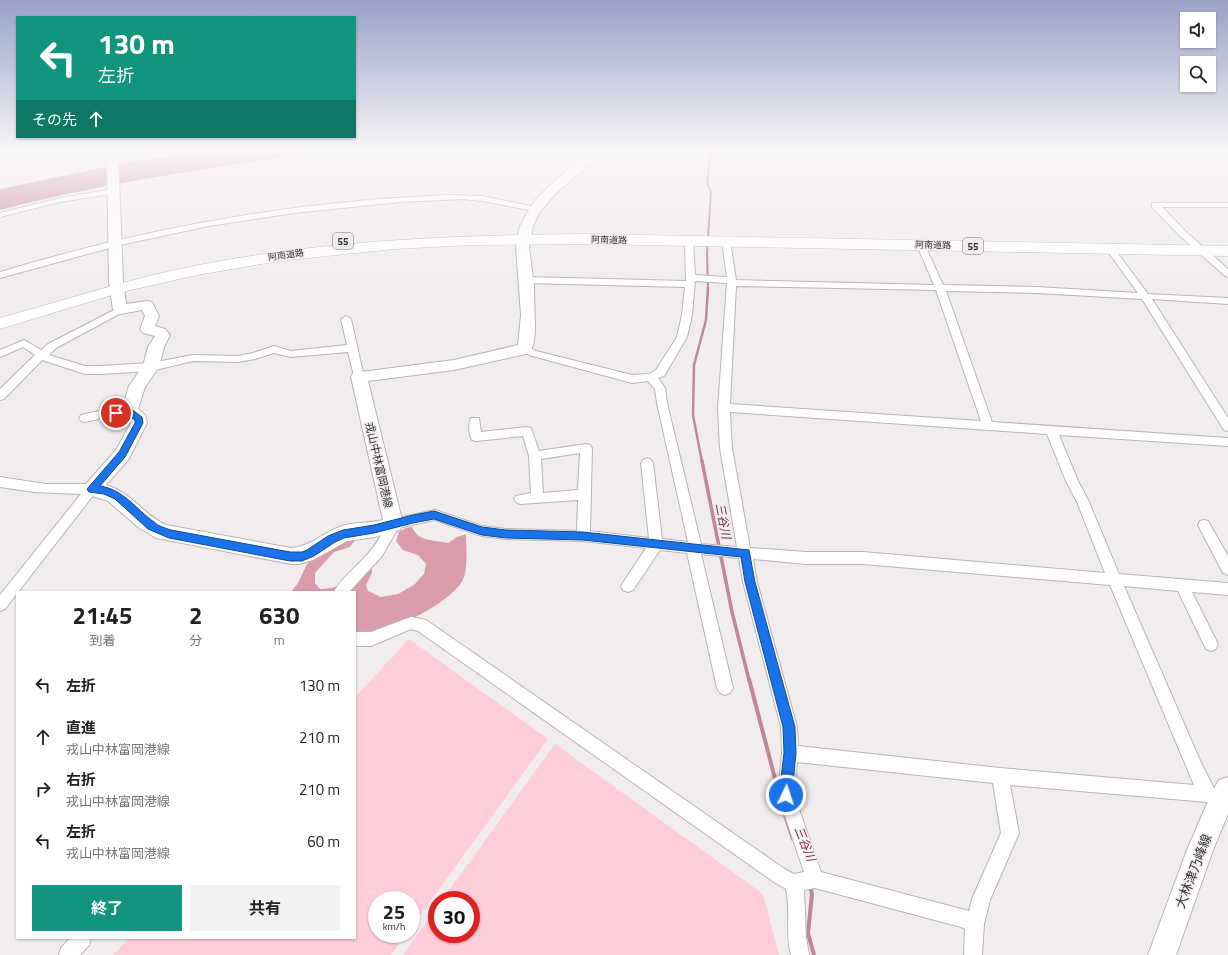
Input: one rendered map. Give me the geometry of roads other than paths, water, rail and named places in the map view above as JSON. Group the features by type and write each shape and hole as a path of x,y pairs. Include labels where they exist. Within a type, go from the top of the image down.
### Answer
{"highway":[{"name":"阿南道路","path":"0,316 116,285 221,266 333,249 397,243 524,236 1198,247 1228,251"},
{"name":"阿南道路","path":"721,239 1110,249 1198,247 1228,244"},
{"name":"阿南道路","path":"0,324 116,285"}],"main road":[{"path":"92,489 122,455 139,423 139,419 131,412 138,386 151,367 156,347 162,335 160,332 147,329 152,316 147,305 120,310 116,285 113,198"},
{"path":"360,377 447,366 525,349 529,336 527,280 523,250 524,236 535,209 544,198"},
{"name":"戎山中林富岡港線","path":"360,377 393,524"},
{"path":"92,489 105,491 118,497 151,526 163,532 290,556 310,554 331,539 343,534 393,524"},
{"name":"大林津乃峰線","path":"1162,955 1200,850 1222,796"}],"street":[{"path":"0,215 73,198"},
{"path":"0,275 115,243 218,223 265,215 374,202 455,198"},
{"path":"468,198 535,209"},
{"path":"1228,205 1155,205 1228,274"},
{"path":"525,349 533,353 632,379 651,377 660,373 682,337 692,280 692,239"},
{"path":"721,239 729,281 724,408 726,448 752,589 789,727 790,753 786,795 806,881"},
{"path":"921,245 940,288 988,426"},
{"path":"1110,249 1145,296 1228,427"},
{"path":"527,280 692,280 1037,290 1228,301"},
{"path":"0,396 41,355 58,343 120,310"},
{"path":"346,319 360,377"},
{"path":"0,354 24,343 41,355 85,370 151,367 193,358 238,359 256,356 274,349 291,354 352,348"},
{"path":"651,377 660,388 662,407 699,549 725,688"},
{"path":"724,408 1228,442"},
{"path":"85,418 108,413 131,412"},
{"path":"475,421 476,437 527,431 535,456 536,498"},
{"path":"1051,430 1072,481 1083,502 1114,579 1196,771 1222,796"},
{"path":"535,456 586,448 583,536"},
{"path":"628,586 656,545 647,463"},
{"path":"0,482 48,490 92,489"},
{"path":"0,605 14,593 92,489"},
{"path":"520,499 584,495"},
{"path":"343,591 379,550 391,532 393,524 434,515 482,531 506,534 583,536 728,552 806,558 870,559 1228,589"},
{"path":"1204,525 1228,569"},
{"path":"1182,585 1211,644"},
{"path":"356,639 371,639 411,623 421,625 738,847 806,881 963,918 975,924"},
{"path":"790,753 1000,776 1222,796"},
{"path":"973,955 975,924 980,899 1010,833 1009,820 1000,776"},
{"path":"800,955 795,925 796,893 806,881"},
{"path":"68,955 81,939"}],"waterway":[{"name":"三谷川","path":"708,288 707,253 711,198"},
{"name":"三谷川","path":"702,462 693,415 694,365 706,320 708,288"},
{"name":"三谷川","path":"702,461 732,612 749,680"},
{"name":"三谷川","path":"749,679 779,794"},
{"name":"三谷川","path":"783,809 793,839"},
{"name":"三谷川","path":"810,886 812,894 808,933 814,955"}]}
